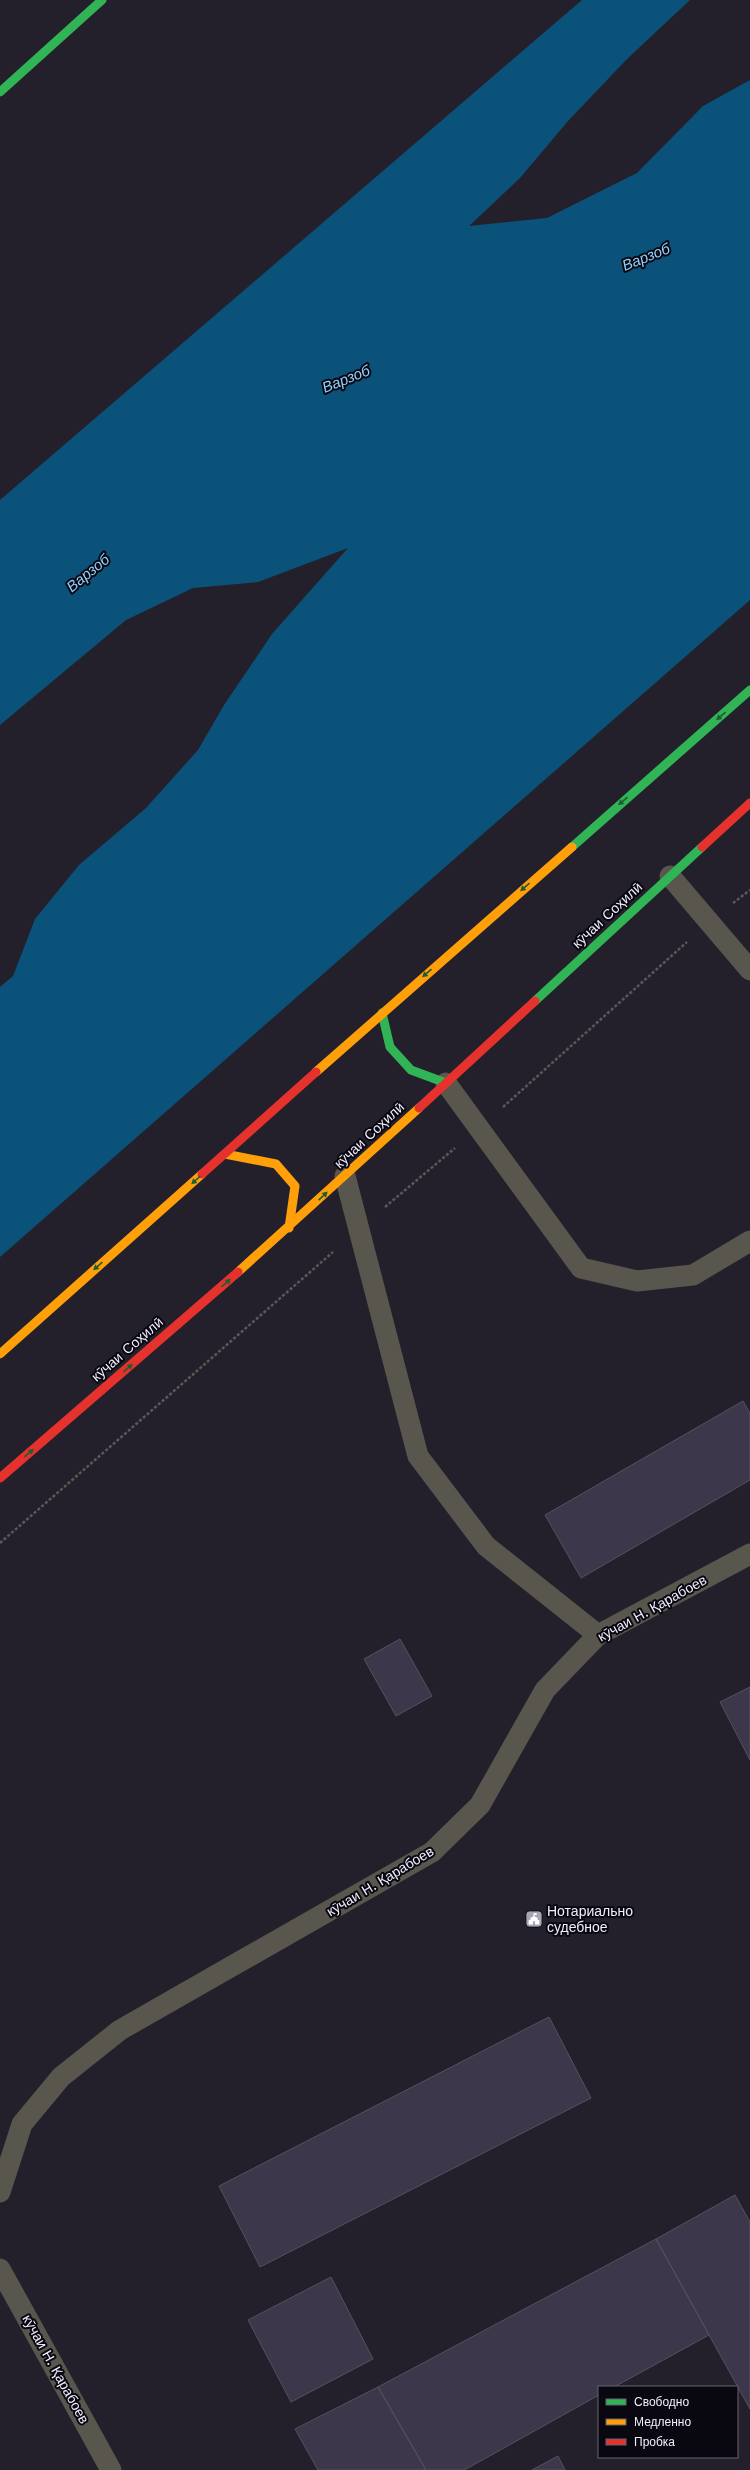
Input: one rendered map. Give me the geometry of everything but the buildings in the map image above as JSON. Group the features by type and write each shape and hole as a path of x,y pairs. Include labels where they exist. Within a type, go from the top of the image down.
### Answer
{"main road":[{"path":"0,92 102,0"},
{"path":"0,1354 382,1013 750,690"},
{"name":"кӯчаи Соҳилӣ","path":"0,1478 289,1228 750,803"},
{"path":"382,1013 390,1047 411,1070 446,1083"},
{"path":"225,1154 276,1164 295,1186 289,1228"}],"lane":[{"path":"670,876 750,970"},
{"path":"446,1083 581,1268 637,1281 693,1275 750,1241"},
{"path":"345,1176 418,1456 486,1546 598,1635"},
{"name":"кӯчаи Н. Қарабоев","path":"0,2192 22,2124 61,2077 120,2030 432,1852 480,1806 544,1690 598,1635 750,1554"},
{"name":"кӯчаи Н. Қарабоев","path":"0,2269 111,2470"}],"water":[{"name":"Варзоб","path":"582,0 690,0 627,59 568,121 520,178 469,226 547,218 637,173 703,106 750,80 750,600 0,1257 0,987 13,976 35,919 79,865 146,808 198,750 224,705 272,634 348,548 258,582 193,588 126,620 0,725 0,500"}],"traffic: fast":[{"path":"0,92 102,0"},
{"path":"572,847 750,690"},
{"path":"535,1001 702,847"},
{"path":"382,1013 390,1047 411,1070 446,1083"}],"traffic: slow":[{"path":"316,1072 572,847"},
{"path":"238,1272 419,1108"},
{"path":"225,1154 276,1164 295,1186 289,1228"},
{"path":"0,1354 202,1174"}],"traffic: jam":[{"path":"702,847 750,803"},
{"path":"419,1108 535,1001"},
{"path":"202,1174 316,1072"},
{"path":"0,1478 238,1272"}],"place":[{"name":"Нотариально судебное","path":"534,1919"}]}
